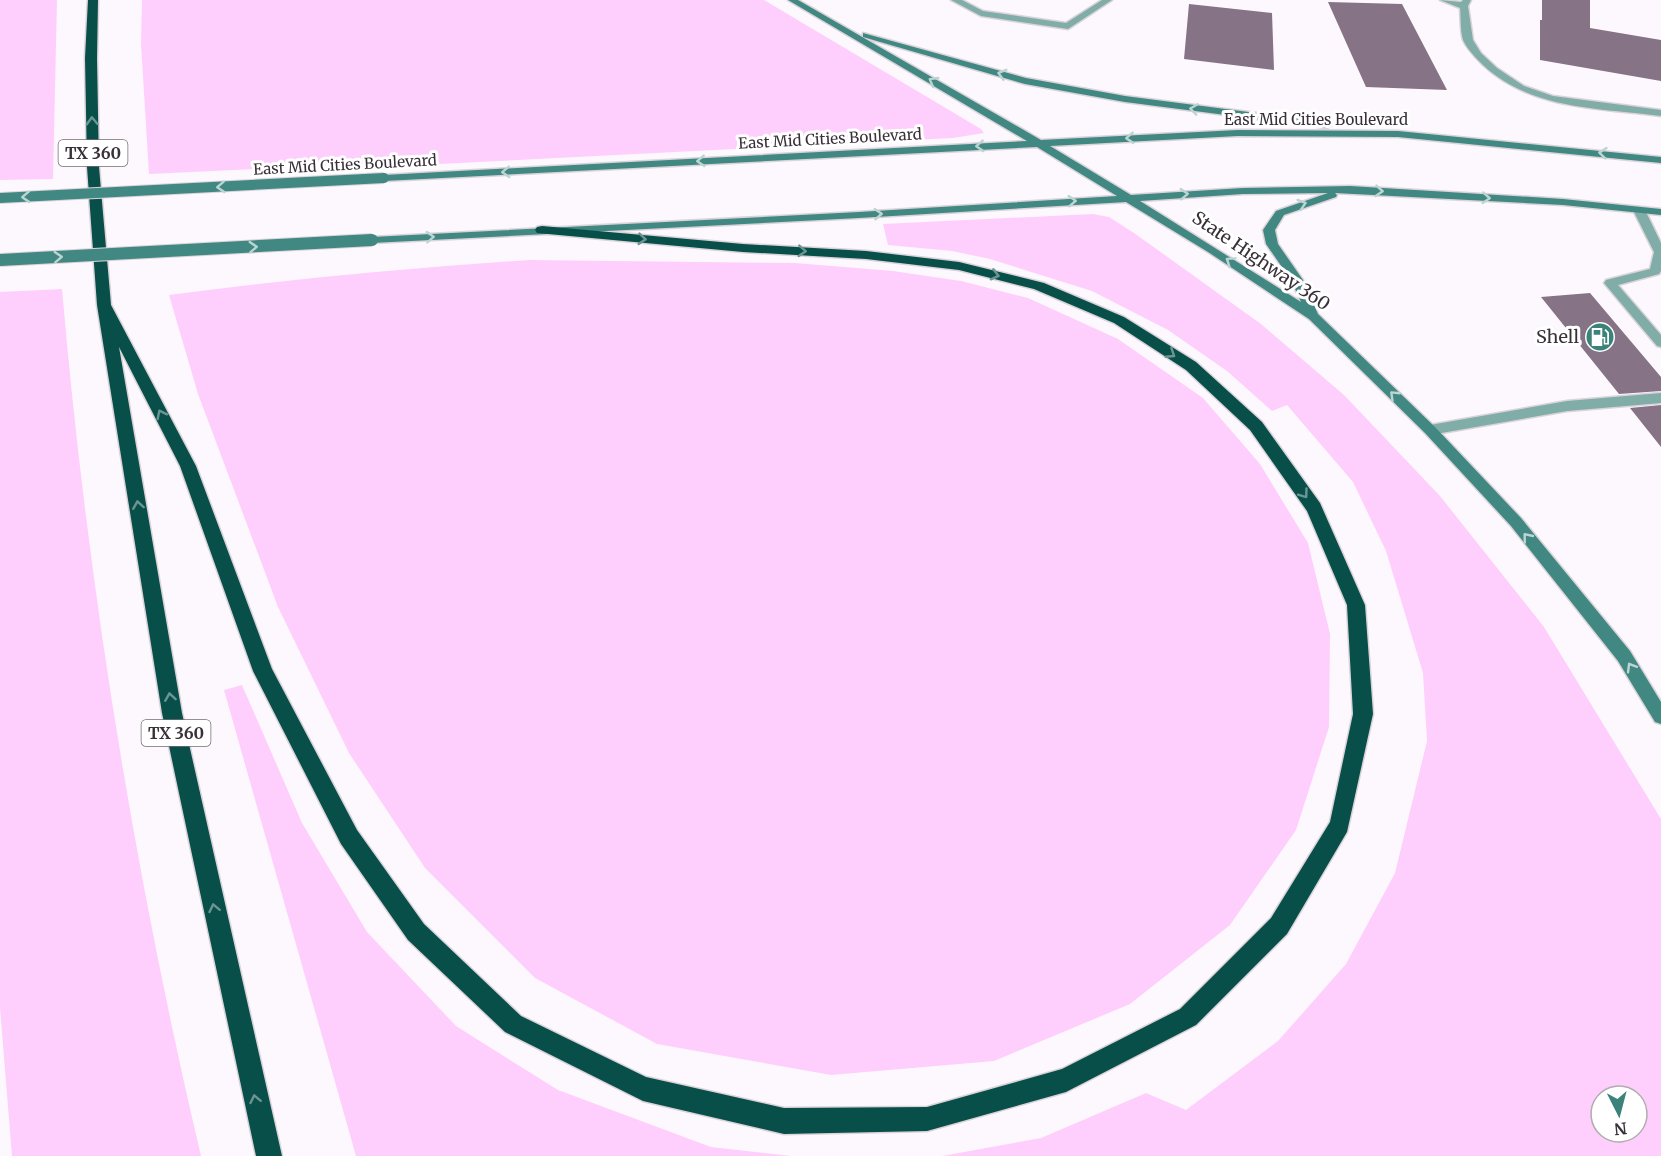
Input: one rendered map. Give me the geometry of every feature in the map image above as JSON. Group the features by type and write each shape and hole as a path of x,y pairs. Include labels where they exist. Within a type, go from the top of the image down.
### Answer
{"highway":[{"name":"TX 360","path":"93,0 91,58 93,167 104,305 172,713 269,1156"},
{"path":"104,305 188,466 263,671 349,837 416,932 513,1024 643,1089 784,1121 927,1119 1066,1080 1188,1017 1279,926 1340,825 1363,714 1356,605 1314,508 1256,426 1191,366 1119,320 1040,286 958,266 866,255 743,248 542,230"}],"main road":[{"name":"State Highway 360","path":"792,0 1038,143 1212,249 1313,316 1430,429 1516,522 1617,646 1661,717"},
{"path":"845,29 1024,81 1125,99 1398,134"},
{"name":"East Mid Cities Boulevard","path":"0,198 1238,133 1398,134 1661,159"},
{"path":"1313,316 1297,280 1272,244 1269,230 1280,213 1350,189"},
{"path":"0,260 859,215 1243,191 1350,189 1563,202 1661,212"}],"lane":[{"path":"955,0 981,13 1068,26 1108,0"},
{"path":"1444,0 1466,3 1468,40 1478,55 1494,70 1521,88 1551,99 1661,113"},
{"path":"1639,210 1660,252 1655,271 1610,283 1661,343"},
{"path":"1430,429 1567,406 1661,398"}],"shaded area":[{"path":"0,0 57,0 53,179 0,180"},
{"path":"142,0 764,0 981,129 984,133 953,138 400,166 400,162 149,174 141,44"},
{"path":"1093,214 1109,217 1261,324 1344,395 1440,496 1544,627 1661,819 1661,1156 942,1156 1041,1138 1146,1093 1186,1110 1278,1041 1346,964 1395,873 1427,741 1423,673 1386,551 1353,482 1287,405 1272,411 1227,371 1168,330 1092,291 990,259 952,251 888,245 883,224"},
{"path":"529,260 795,263 893,271 961,281 1028,298 1118,339 1203,398 1260,464 1308,543 1330,634 1329,727 1296,830 1230,925 1130,1004 994,1061 831,1075 657,1044 535,978 425,868 349,753 278,607 198,394 169,295 349,274"},
{"path":"62,289 85,507 116,725 155,942 201,1156 12,1156 0,1008 0,292"},
{"path":"242,685 302,823 367,932 456,1026 558,1090 711,1147 791,1156 356,1156 224,690"}],"building":[{"path":"1542,0 1590,0 1590,28 1661,40 1661,81 1540,60"},
{"path":"1328,2 1402,4 1447,90 1366,87"},
{"path":"1189,4 1272,13 1274,70 1184,59"},
{"name":"Shell","path":"1590,293 1661,377 1661,391 1619,394 1541,297"},
{"path":"1661,405 1661,447 1630,408"}],"place":[{"name":"Shell","path":"1600,337"}]}
